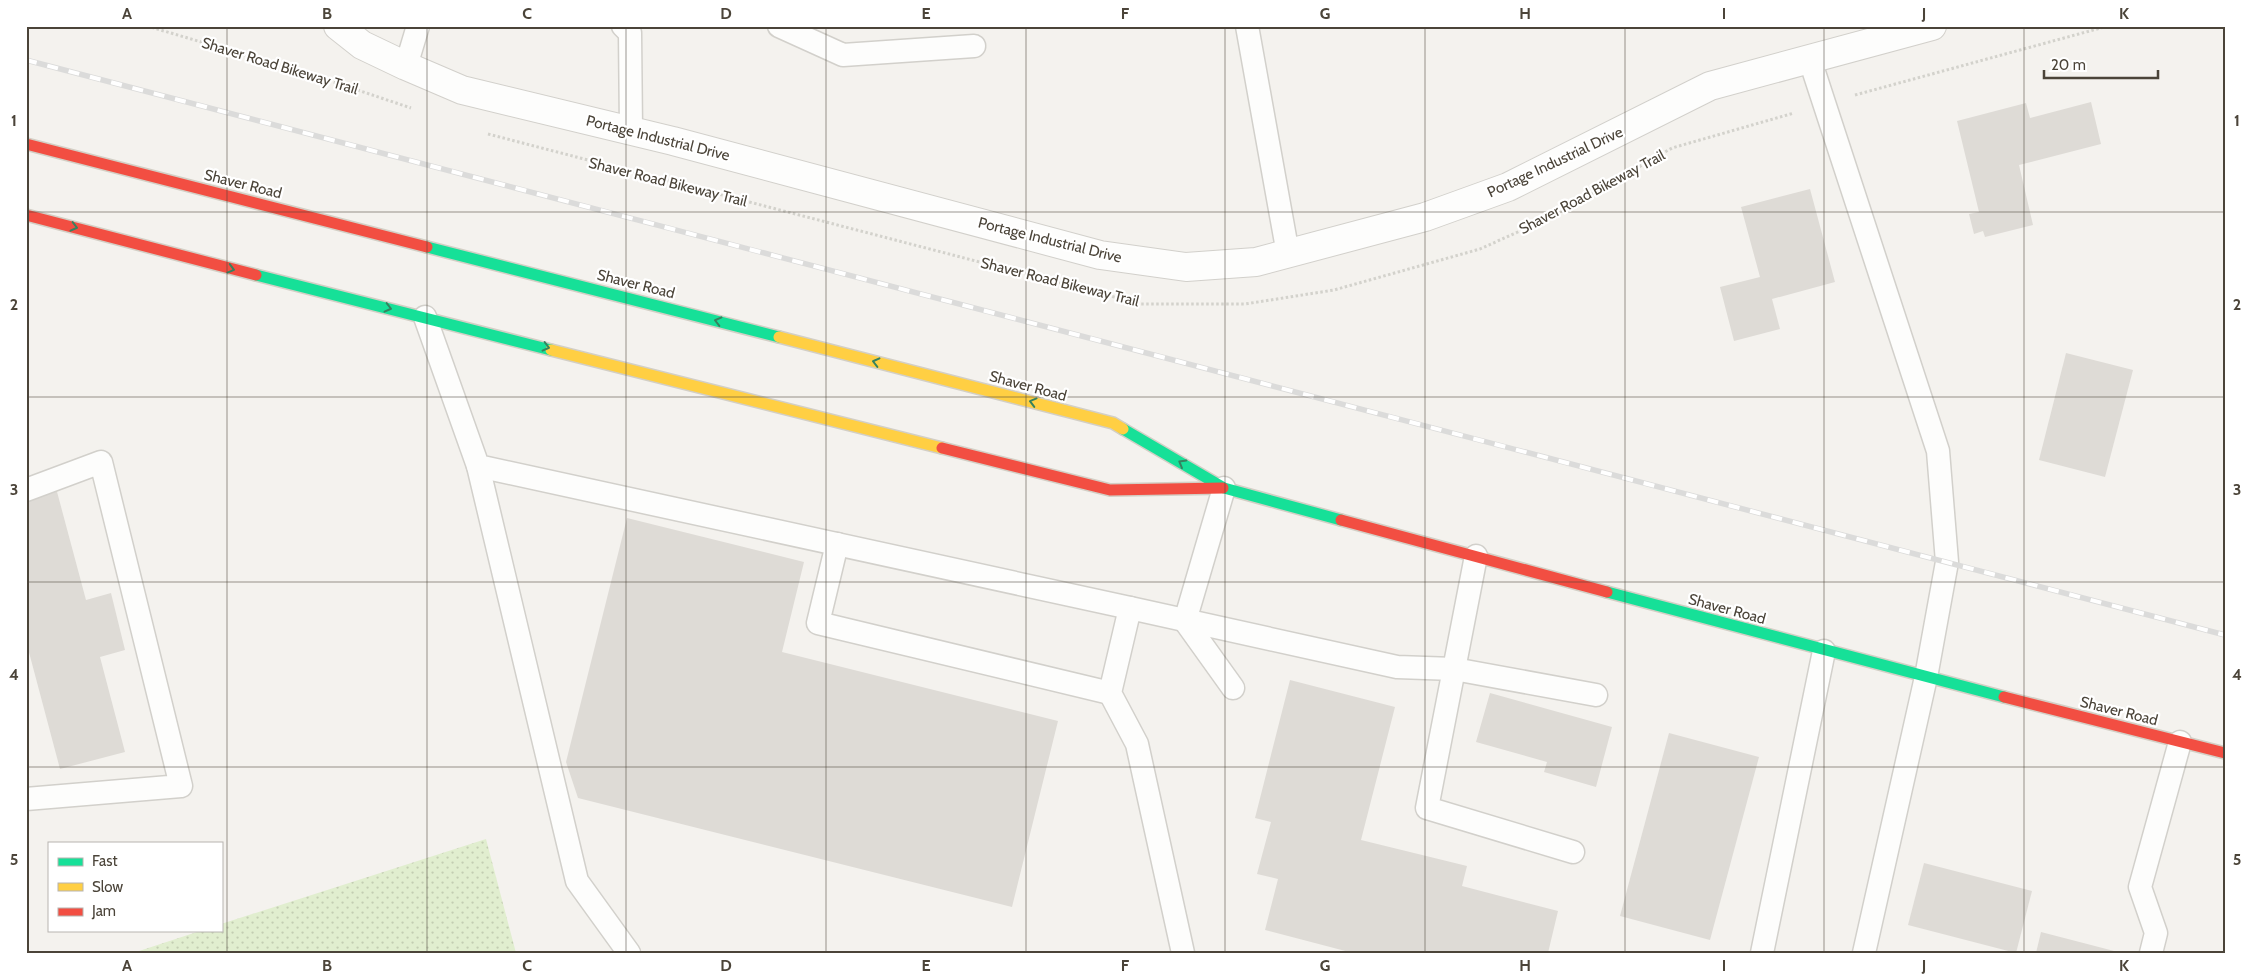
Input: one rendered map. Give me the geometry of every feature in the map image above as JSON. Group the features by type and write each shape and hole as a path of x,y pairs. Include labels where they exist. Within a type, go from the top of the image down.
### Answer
{"main road":[{"name":"Shaver Road","path":"26,144 1113,423 1224,488 1824,651 2225,753"},
{"name":"Shaver Road","path":"26,215 278,281 1110,490 1224,488"}],"street":[{"name":"Portage Industrial Drive","path":"338,26 362,45 462,90 631,130 1100,255 1186,267 1256,262 1425,217 1508,187 1710,86 1932,26"}],"lane":[{"path":"406,66 418,26"},
{"path":"623,26 630,33 631,130"},
{"path":"779,26 843,55 974,46"},
{"path":"1247,26 1288,254"},
{"path":"1810,60 1938,450 1947,568 1926,677 1864,953"},
{"path":"425,317 478,466 577,881 629,953"},
{"path":"26,490 101,462 181,786 27,796"},
{"path":"478,466 1397,667 1454,669 1596,695"},
{"path":"1185,621 1224,488"},
{"path":"837,544 818,623 1110,693"},
{"path":"1476,556 1427,808 1573,852"},
{"path":"1130,608 1110,693 1137,744 1183,953"},
{"path":"1185,621 1233,688"},
{"path":"1762,953 1824,651"},
{"path":"2152,953 2156,932 2140,887 2180,742"}],"path":[{"name":"Shaver Road Bikeway Trail","path":"147,26 310,74 414,109"},
{"name":"Shaver Road Bikeway Trail","path":"480,131 518,143 1141,304 1245,304 1334,290 1480,249 1551,217 1672,148 2108,26"}],"green space":[{"path":"486,839 516,953 133,953 197,932 222,932 222,924"}],"building":[{"path":"2091,102 2101,144 2019,165 2033,225 1985,237 1983,231 1974,234 1969,214 1979,212 1957,121 2026,103 2030,118"},
{"path":"1810,189 1835,282 1772,299 1780,329 1734,341 1720,287 1760,277 1741,207"},
{"path":"2066,353 2133,370 2105,477 2039,460"},
{"path":"56,488 86,600 111,593 125,650 100,657 125,752 60,769 26,641 26,496"},
{"path":"627,518 804,562 782,652 1058,721 1012,907 578,798 566,762"},
{"path":"1290,680 1395,707 1361,840 1467,866 1462,886 1558,911 1548,953 1353,953 1265,930 1278,879 1257,874 1271,822 1255,818"},
{"path":"1490,693 1612,727 1596,787 1544,772 1547,762 1476,742"},
{"path":"1669,733 1759,757 1710,940 1620,916"},
{"path":"1924,863 2032,891 2016,953 1908,925"},
{"path":"2041,932 2118,952 2118,953 2036,953"}],"railway":[{"path":"26,60 2225,635"}],"traffic: fast":[{"path":"427,247 779,337"},
{"path":"256,275 551,350"},
{"path":"1123,429 1224,488 1341,520"},
{"path":"1607,592 2004,697"}],"traffic: slow":[{"path":"779,337 1113,423 1123,429"},
{"path":"551,350 942,448"}],"traffic: jam":[{"path":"26,144 427,247"},
{"path":"26,215 256,275"},
{"path":"942,448 1110,490 1223,488"},
{"path":"1341,520 1607,592"},
{"path":"2004,697 2225,753"}]}
